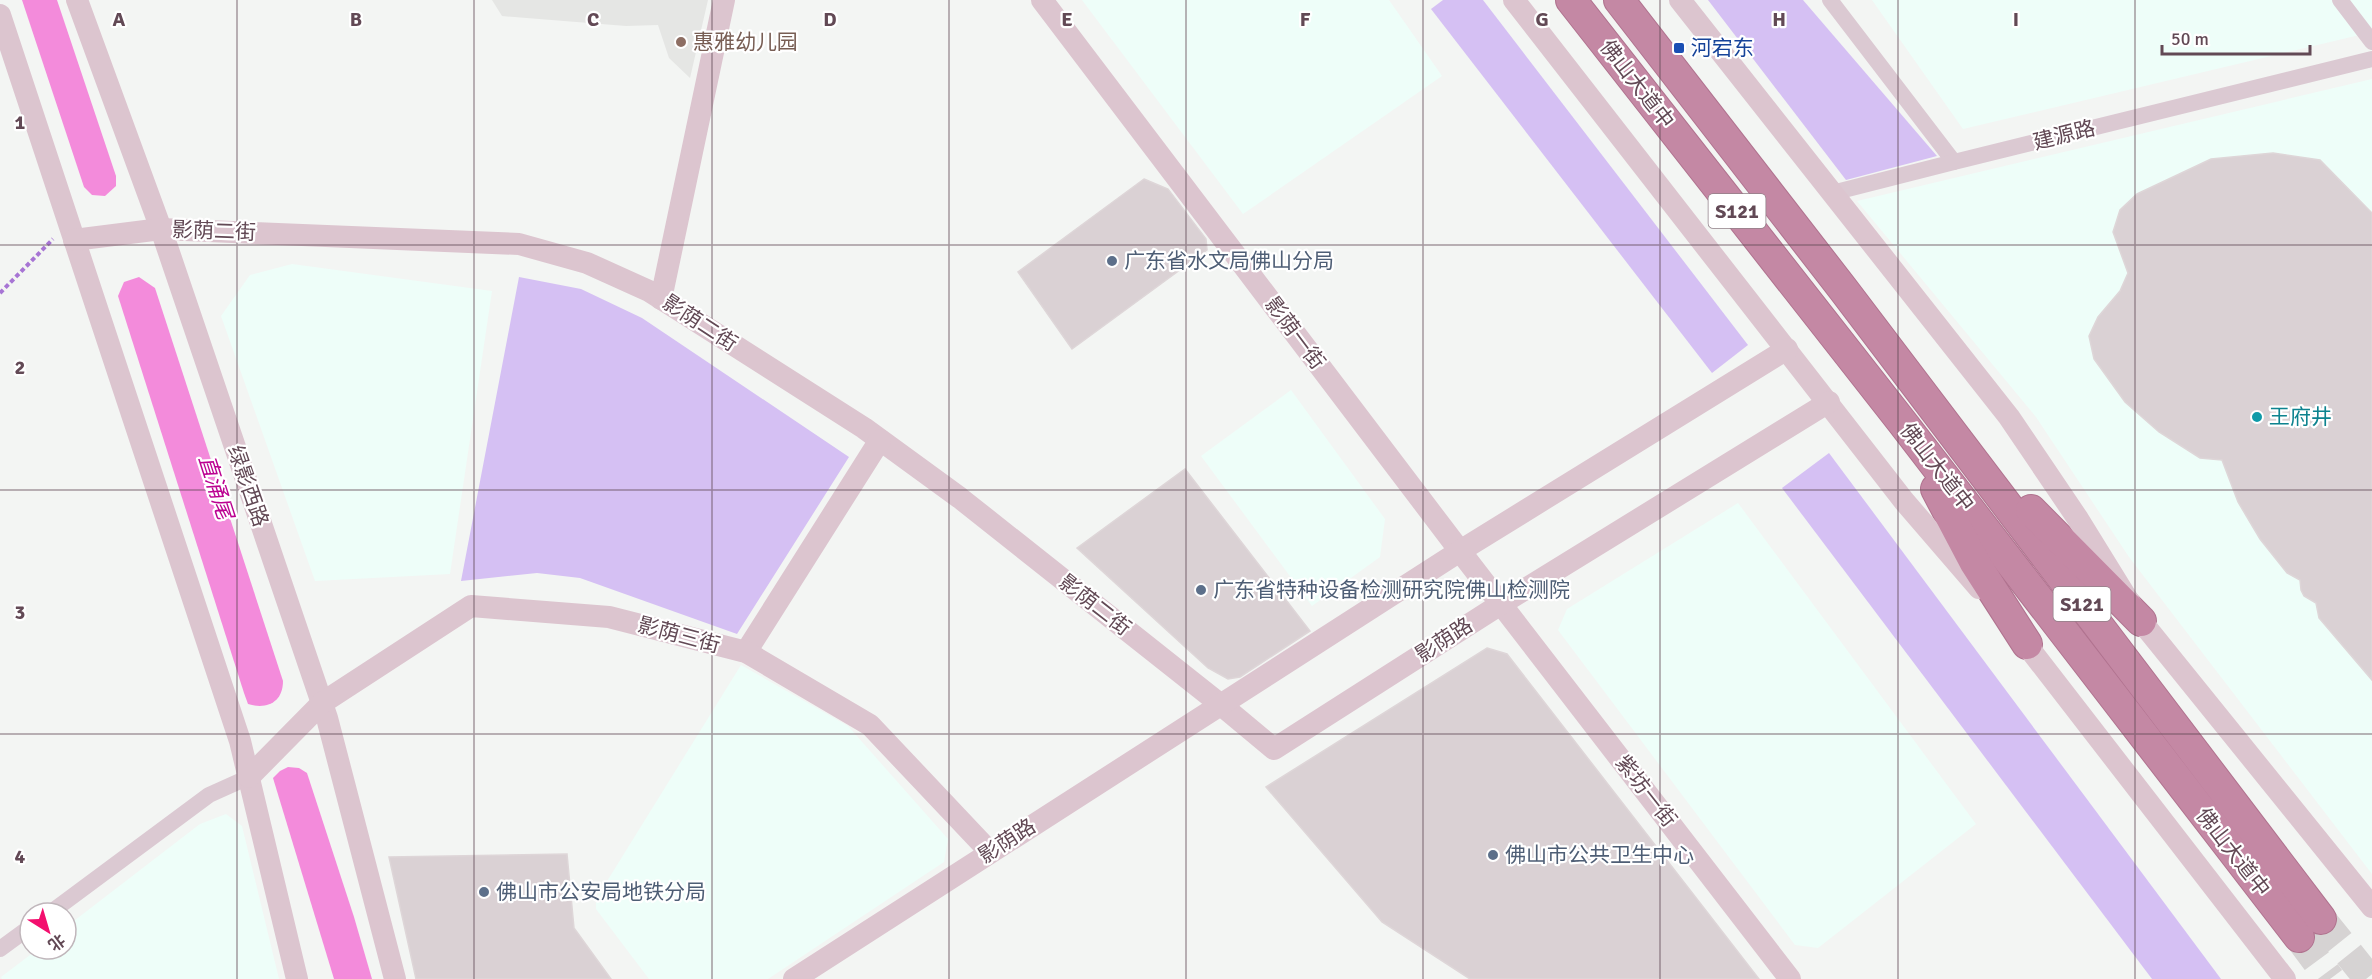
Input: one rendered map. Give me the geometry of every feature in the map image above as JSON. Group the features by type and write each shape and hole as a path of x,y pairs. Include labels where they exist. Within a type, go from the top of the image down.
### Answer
{"highway":[{"name":"佛山大道中","path":"1571,0 1902,422 2299,937"},
{"name":"佛山大道中","path":"1619,0 1931,405 2321,919"},
{"path":"1931,405 2141,621"},
{"path":"1902,422 1975,563 2027,644"}],"street":[{"name":"绿影西路","path":"77,0 161,228 322,703 395,979"},
{"path":"661,299 724,0"},
{"name":"影荫一街","path":"1042,0 1501,604"},
{"path":"1514,0 1904,501 2027,644 2204,877 2285,979"},
{"path":"1680,0 2009,417 2078,519 2141,621 2372,907"},
{"path":"1830,0 1954,162"},
{"path":"2340,0 2372,42"},
{"path":"0,15 240,741 297,979"},
{"name":"建源路","path":"1832,193 2372,59"},
{"name":"影荫二街","path":"71,232 161,228 519,244 586,263 649,291 880,440 960,498 1220,704"},
{"name":"影荫路","path":"794,979 1460,551 1787,349"},
{"name":"影荫路","path":"1220,704 1274,749 1501,604 1828,402"},
{"path":"746,652 880,440"},
{"name":"紫坊一街","path":"1501,604 1790,979"},
{"name":"影荫三街","path":"249,777 322,703 471,606 609,617 746,652 870,725 990,852"},
{"path":"66,901 209,795 249,777"},
{"path":"0,950 18,936"}],"path":[{"path":"0,293 71,232"}],"shaded area":[{"name":"惠雅幼儿园","path":"492,0 708,0 690,78 669,58 658,25 626,26 502,16"},
{"path":"1082,0 1389,0 1442,76 1243,214"},
{"path":"1443,0 1483,0 1748,345 1712,373 1431,9"},
{"path":"1708,0 1803,0 1937,156 1846,180"},
{"path":"1872,0 2372,0 2372,32 1963,129"},
{"path":"2372,79 2372,874 2129,557 2036,417 1857,201"},
{"path":"292,264 492,291 450,574 315,581 221,316 250,275"},
{"path":"519,277 581,289 642,318 849,457 737,634 580,578 537,573 461,581"},
{"path":"1291,390 1385,519 1380,557 1312,606 1201,456"},
{"path":"1829,453 2221,979 2152,979 1782,488"},
{"path":"1738,503 1976,824 1818,948 1795,945 1558,630 1567,609"},
{"path":"741,665 848,726 948,839 944,862 768,979 649,979 596,909 596,899"},
{"path":"226,814 242,826 279,979 2,979 1,977 22,961 78,961 78,918 200,824"}],"water":[{"path":"22,0 57,0 116,176 116,186 105,196 92,195 84,187"},
{"name":"直涌尾","path":"139,277 155,288 283,681 277,699 267,705 248,704 118,296 124,282"},
{"path":"288,767 299,768 307,773 372,979 334,979 273,778"}],"building":[{"name":"王府井","path":"2273,153 2320,160 2372,213 2372,680 2319,618 2316,603 2304,596 2300,580 2287,573 2260,539 2238,502 2222,460 2200,458 2159,432 2125,402 2094,359 2089,336 2098,317 2120,291 2128,273 2113,232 2120,210 2137,194 2211,159"},
{"name":"广东省水文局佛山分局","path":"1144,179 1168,189 1206,239 1207,250 1072,349 1018,272"},
{"name":"广东省特种设备检测研究院佛山检测院","path":"1185,469 1310,631 1240,677 1228,679 1208,668 1077,548"},
{"name":"佛山市公共卫生中心","path":"1487,648 1507,654 1759,979 1470,979 1382,922 1266,787"},
{"name":"佛山市公安局地铁分局","path":"567,854 574,928 611,979 416,979 389,857"}],"tunnel":[{"path":"2321,919 2369,979"},
{"path":"2299,937 2330,979"}],"place":[{"name":"惠雅幼儿园","path":"681,42"},
{"name":"河宕东","path":"1679,48"},
{"name":"广东省水文局佛山分局","path":"1112,261"},
{"name":"王府井","path":"2257,417"},
{"name":"广东省特种设备检测研究院佛山检测院","path":"1201,590"},
{"name":"佛山市公共卫生中心","path":"1493,855"},
{"name":"佛山市公安局地铁分局","path":"484,892"}]}
